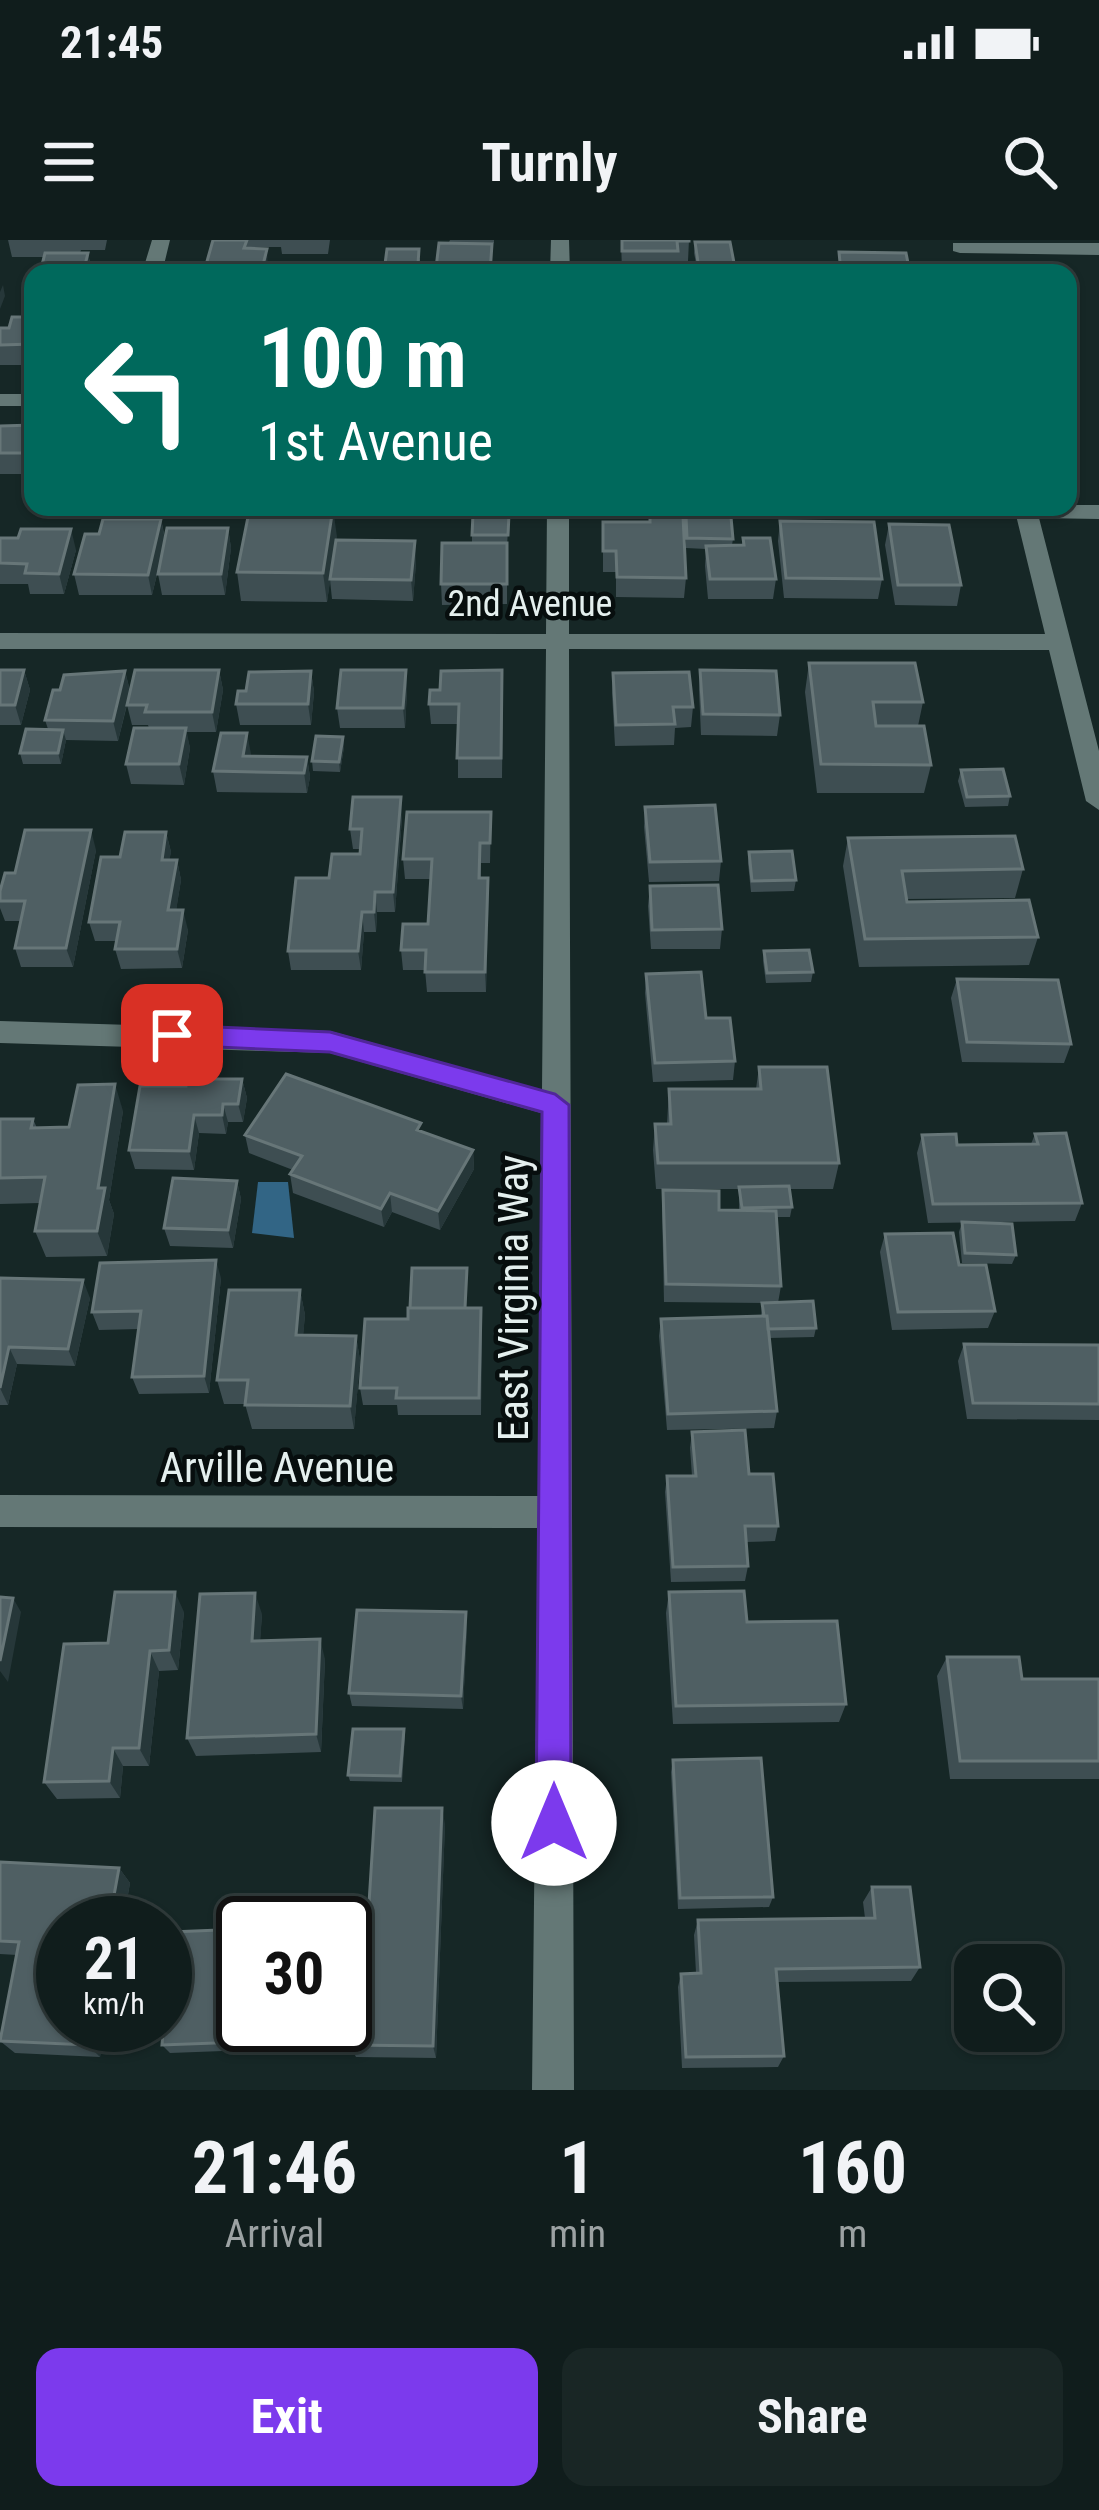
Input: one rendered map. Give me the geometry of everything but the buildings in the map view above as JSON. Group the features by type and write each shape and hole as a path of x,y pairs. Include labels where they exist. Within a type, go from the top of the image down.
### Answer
{"street":[{"path":"959,244 1099,249"},
{"name":"East Virginia Way","path":"553,2090 558,516"},
{"path":"1028,516 1099,801"},
{"name":"2nd Avenue","path":"0,641 1060,642"},
{"path":"0,1032 330,1042 555,1105"},
{"name":"Arville Avenue","path":"0,1511 554,1512"}],"water":[{"path":"258,1182 288,1182 294,1238 252,1233"}],"route":[{"path":"172,1035 330,1042 555,1105 554,1823"}]}
